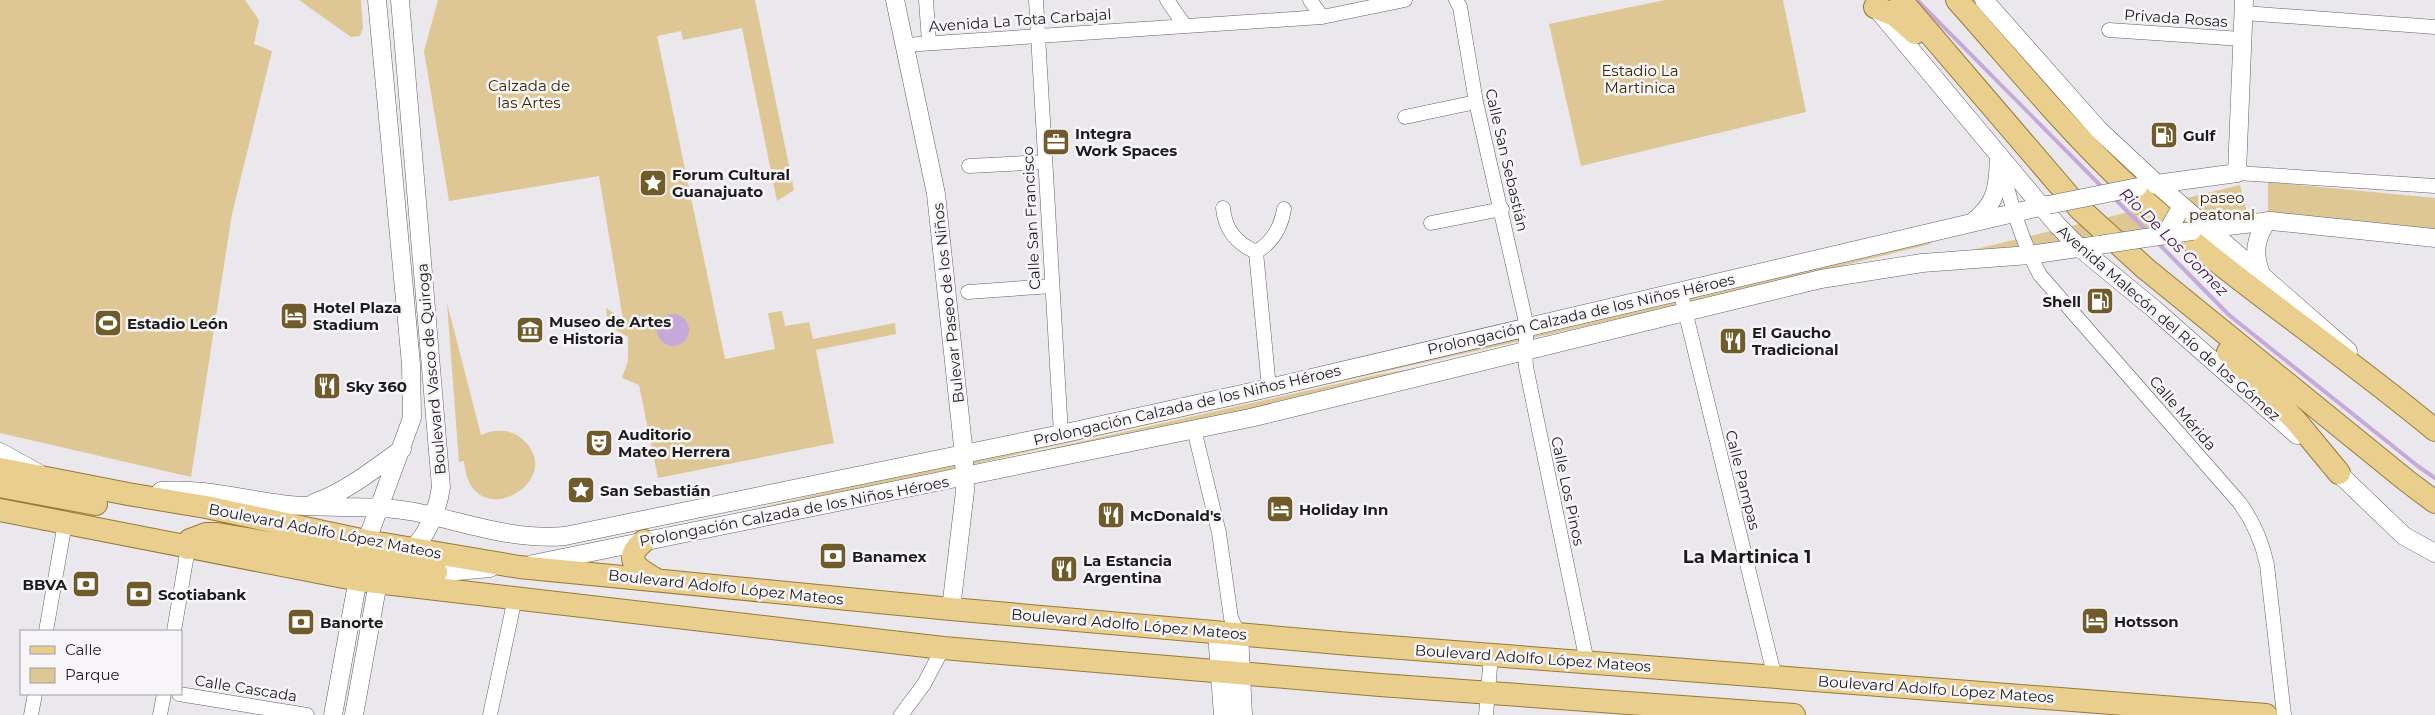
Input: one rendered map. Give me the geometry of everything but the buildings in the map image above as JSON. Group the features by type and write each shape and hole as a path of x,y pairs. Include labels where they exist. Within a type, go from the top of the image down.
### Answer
{"main road":[{"name":"Avenida Malecón del Río de los Gómez","path":"1901,0 2080,209 2146,269 2407,482 2435,502"},
{"path":"1957,0 2070,127 2114,173 2213,259 2370,376 2435,430"},
{"path":"1871,4 1895,15 1916,33 2047,184 2064,199 2080,209"},
{"path":"2146,269 2296,421 2339,473"},
{"name":"Boulevard Adolfo López Mateos","path":"0,469 206,507 366,566 413,550 519,567 951,609 1229,628 1491,655 2135,709 2266,715"},
{"path":"0,486 119,508 162,511 206,507"},
{"name":"Boulevard Adolfo López Mateos","path":"0,510 188,548 366,566 516,598 944,648 1230,673 1794,715"},
{"path":"644,541 633,551 632,557 640,571 658,581"},
{"path":"366,566 394,565 436,572"},
{"path":"1224,715 1230,673 1229,628"},
{"path":"1230,673 1242,715"}],"street":[{"name":"Boulevard Vasco de Quiroga","path":"333,715 378,506 402,449 412,418 412,387 377,0"},
{"name":"Boulevard Vasco de Quiroga","path":"394,565 413,550 434,516 439,503 441,487 400,0"},
{"name":"Bulevar Paseo de los Niños","path":"895,0 936,194 964,455 965,477 951,609"},
{"path":"926,0 929,42"},
{"name":"Calle San Francisco","path":"1036,0 1061,434"},
{"path":"1166,0 1186,26"},
{"path":"1310,0 1322,17"},
{"name":"Avenida La Tota Carbajal","path":"905,45 1322,17 1405,0"},
{"name":"Calle San Sebastián","path":"1456,0 1460,7 1476,102 1502,209 1527,327"},
{"path":"1984,0 2099,130 2157,184 2179,209 2210,228 2330,334 2370,376"},
{"name":"Avenida Malecón del Río de los Gómez","path":"1871,4 2080,248 2154,309 2339,473 2404,536 2435,554"},
{"path":"2435,27 2244,7 2237,173 2435,186"},
{"name":"Privada Rosas","path":"2109,30 2242,39"},
{"path":"1405,117 1476,102"},
{"path":"1974,221 1986,212 1995,195 1999,155"},
{"name":"Calle Mérida","path":"1999,155 2013,213 2030,255 2045,280 2239,502 2252,520 2262,543 2267,565 2284,715"},
{"path":"969,166 1044,162"},
{"name":"Prolongación Calzada de los Niños Héroes","path":"128,494 166,491 225,494 305,506 378,506 530,536 565,536 964,455 1269,388 1974,221 2138,187 2237,173"},
{"path":"1222,208 1225,222 1232,236 1256,252"},
{"path":"1256,252 1275,235 1284,209"},
{"path":"1431,223 1502,209"},
{"path":"2165,235 2179,209"},
{"path":"2262,275 2255,248 2259,234 2267,221"},
{"name":"Prolongación Calzada de los Niños Héroes","path":"366,566 436,572 519,567 1250,418 1821,279 1922,262 2030,255 2267,221 2435,238"},
{"path":"1256,252 1269,388"},
{"path":"968,292 1052,286"},
{"name":"Calle Pampas","path":"1680,290 1775,678"},
{"name":"Calle Los Pinos","path":"1527,327 1525,350 1528,377 1587,662"},
{"path":"1194,430 1219,533 1229,628"},
{"path":"305,506 330,498 354,484 402,449"},
{"path":"0,452 45,478"},
{"path":"46,630 65,523"},
{"path":"174,630 188,548"},
{"name":"Boulevard Vasco de Quiroga","path":"354,715 366,566"},
{"path":"490,715 516,598"},
{"path":"901,715 924,684 944,648"},
{"path":"1486,715 1491,655"},
{"path":"31,715 35,695"},
{"path":"160,715 164,695"},
{"name":"Calle Cascada","path":"182,695 245,710 307,715"}],"green space":[{"name":"Estadio León","path":"0,0 245,0 259,20 254,44 272,51 232,214 191,477 0,433"},
{"path":"299,0 361,0 363,28 360,36 351,37"},
{"name":"Calzada de las Artes","path":"438,0 755,0 794,190 777,201 742,28 683,40 681,31 657,36 725,359 775,349 768,313 782,311 785,326 809,322 813,339 895,323 896,334 816,350 834,443 658,478 639,385 622,378 628,361 628,337 608,325 606,308 623,319 599,176 449,201 424,51"},
{"name":"Estadio La Martinica","path":"1665,0 1783,0 1806,112 1581,166 1549,24"},
{"path":"2268,182 2435,198 2435,234 2268,218"},
{"name":"paseo peatonal","path":"2240,185 2248,216 1844,283 1347,394 924,477 1376,375 1443,363 1631,316 961,467 678,527 1269,388 1930,238 1931,244 1722,295 1852,267 1972,250"},
{"path":"447,303 481,435 496,431 512,433 521,438 533,454 534,470 527,484 514,494 498,499 483,496 470,484 464,461 459,462"}],"shaded area":[{"path":"673,314 679,315 684,319 688,324 688,336 684,341 679,345 673,346 667,345 662,341 658,336 657,330 658,324 662,319 667,315"}],"waterway":[{"name":"Rio De Los Gomez","path":"1917,0 2104,189"},
{"name":"Rio De Los Gomez","path":"2113,197 2147,231"},
{"name":"Rio De Los Gomez","path":"2157,242 2229,315 2435,478"}],"place":[{"name":"Gulf","path":"2164,135"},
{"name":"Integra Work Spaces","path":"1056,142"},
{"name":"Forum Cultural Guanajuato","path":"653,183"},
{"name":"Shell","path":"2100,301"},
{"name":"Hotel Plaza Stadium","path":"294,316"},
{"name":"Estadio León","path":"108,323"},
{"name":"Museo de Artes e Historia","path":"530,330"},
{"name":"El Gaucho Tradicional","path":"1733,341"},
{"name":"Sky 360","path":"327,386"},
{"name":"Auditorio Mateo Herrera","path":"599,443"},
{"name":"San Sebastián","path":"581,490"},
{"name":"Holiday Inn","path":"1280,509"},
{"name":"McDonald's","path":"1111,515"},
{"name":"Banamex","path":"833,556"},
{"name":"La Estancia Argentina","path":"1064,569"},
{"name":"BBVA","path":"86,584"},
{"name":"Scotiabank","path":"139,594"},
{"name":"Hotsson","path":"2095,621"},
{"name":"Banorte","path":"301,622"}],"district":[{"name":"La Martinica 1","path":"1747,557"}]}
